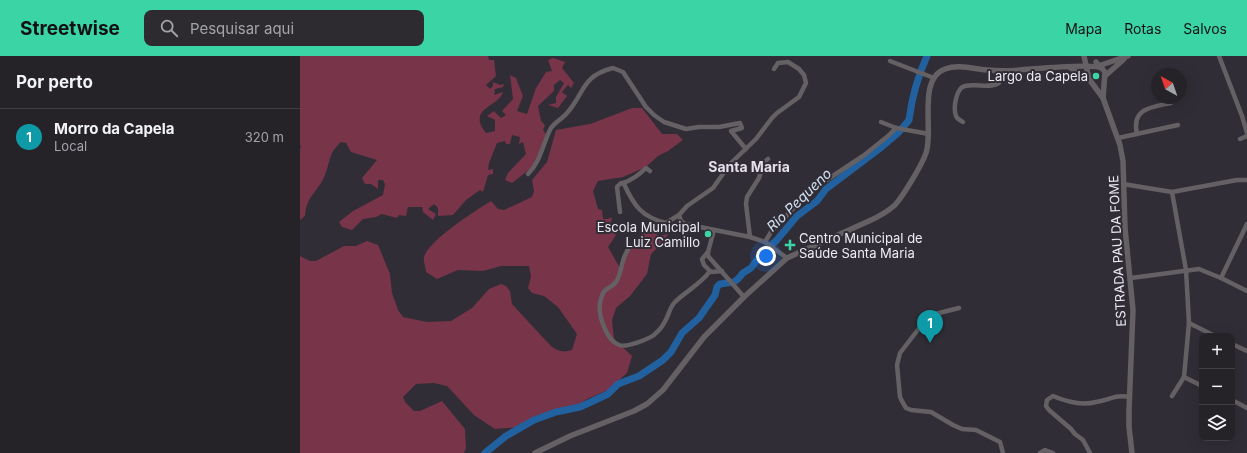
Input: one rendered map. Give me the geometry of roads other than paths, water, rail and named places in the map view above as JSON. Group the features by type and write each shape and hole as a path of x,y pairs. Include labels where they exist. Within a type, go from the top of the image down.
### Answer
{"street":[{"path":"535,453 570,436 634,411 647,404 663,390 704,337 744,297 787,258 853,229 881,215 896,204 926,152 929,134 928,97 930,86 939,72 953,67 1001,71 1087,67 1128,56"},
{"path":"1068,67 1098,83 1128,56"},
{"path":"1219,56 1247,133"},
{"path":"1085,57 1099,65 1105,72 1105,77"},
{"path":"1085,57 1089,78"},
{"path":"1075,67 1085,57"},
{"path":"890,61 934,78"},
{"path":"623,183 635,206 648,216 666,223 679,215 687,206 713,188 730,164 761,134 778,113 798,97 804,88 806,83 804,75 799,68 788,62 778,63 774,69"},
{"path":"1089,78 1090,70 1099,65"},
{"path":"528,174 534,168 552,127 567,113 586,84 596,75 613,68 623,72 646,107 664,122 686,129 699,127 719,127 740,123 742,128 730,131 746,149"},
{"path":"963,122 955,115 958,91 961,87 967,85 995,86 999,83 1001,71"},
{"name":"ESTRADA PAU DA FOME","path":"1103,98 1105,77"},
{"name":"ESTRADA PAU DA FOME","path":"1089,78 1103,98 1118,138 1123,161 1125,228 1134,310 1129,427 1132,453"},
{"path":"1137,134 1135,120 1139,114 1144,110 1164,104"},
{"path":"881,122 905,130 929,134"},
{"path":"1118,138 1178,125"},
{"path":"766,242 771,232 810,191 863,156 897,128"},
{"path":"1240,139 1247,136"},
{"path":"750,237 746,204 747,196 759,178 764,162 768,159"},
{"path":"620,212 618,188 620,183 629,181 639,175 646,168 650,171"},
{"path":"1123,184 1172,192 1237,180 1247,180"},
{"path":"1172,192 1186,270 1189,323 1184,377 1172,396"},
{"path":"679,215 681,221 685,224 750,237 766,242 787,258"},
{"path":"1221,278 1245,232 1247,224"},
{"path":"714,230 708,252 702,261 710,271 722,271"},
{"path":"629,247 623,259 616,281 604,290 600,303 605,329 614,342 619,345 624,346 651,337 655,334 665,322 673,304 710,271"},
{"path":"708,252 709,257 744,297"},
{"path":"1131,278 1198,269 1221,278 1247,291"},
{"path":"959,308 935,314 927,318 900,354 897,365 900,397 906,408 931,412 953,426 962,429 976,430 993,438 1000,442 1003,453"},
{"path":"1189,323 1209,333"},
{"path":"1235,345 1247,351"},
{"path":"1184,377 1199,384"},
{"path":"1090,453 1083,440 1049,410 1046,406 1047,400 1053,396 1067,402 1091,403 1118,396 1130,397"},
{"path":"1235,402 1247,408"},
{"path":"1040,453 1045,450 1053,453"}],"waterway":[{"name":"Rio Pequeno","path":"485,453 506,436 534,420 556,412 580,407 591,402 608,394 618,384 639,376 663,360 671,352 682,333 699,318 715,295 717,287 720,284 734,282 743,273 751,268 762,253 776,241 797,216 817,201 826,189 899,132 909,120 915,87 927,56"}],"place":[{"name":"Largo da Capela","path":"1096,76"},
{"name":"Escola Municipal Luiz Camillo","path":"708,234"},
{"name":"Centro Municipal de Saúde Santa Maria","path":"790,245"},
{"name":"Morro da Capela","path":"930,343"}],"district":[{"name":"Santa Maria","path":"749,167"}]}
